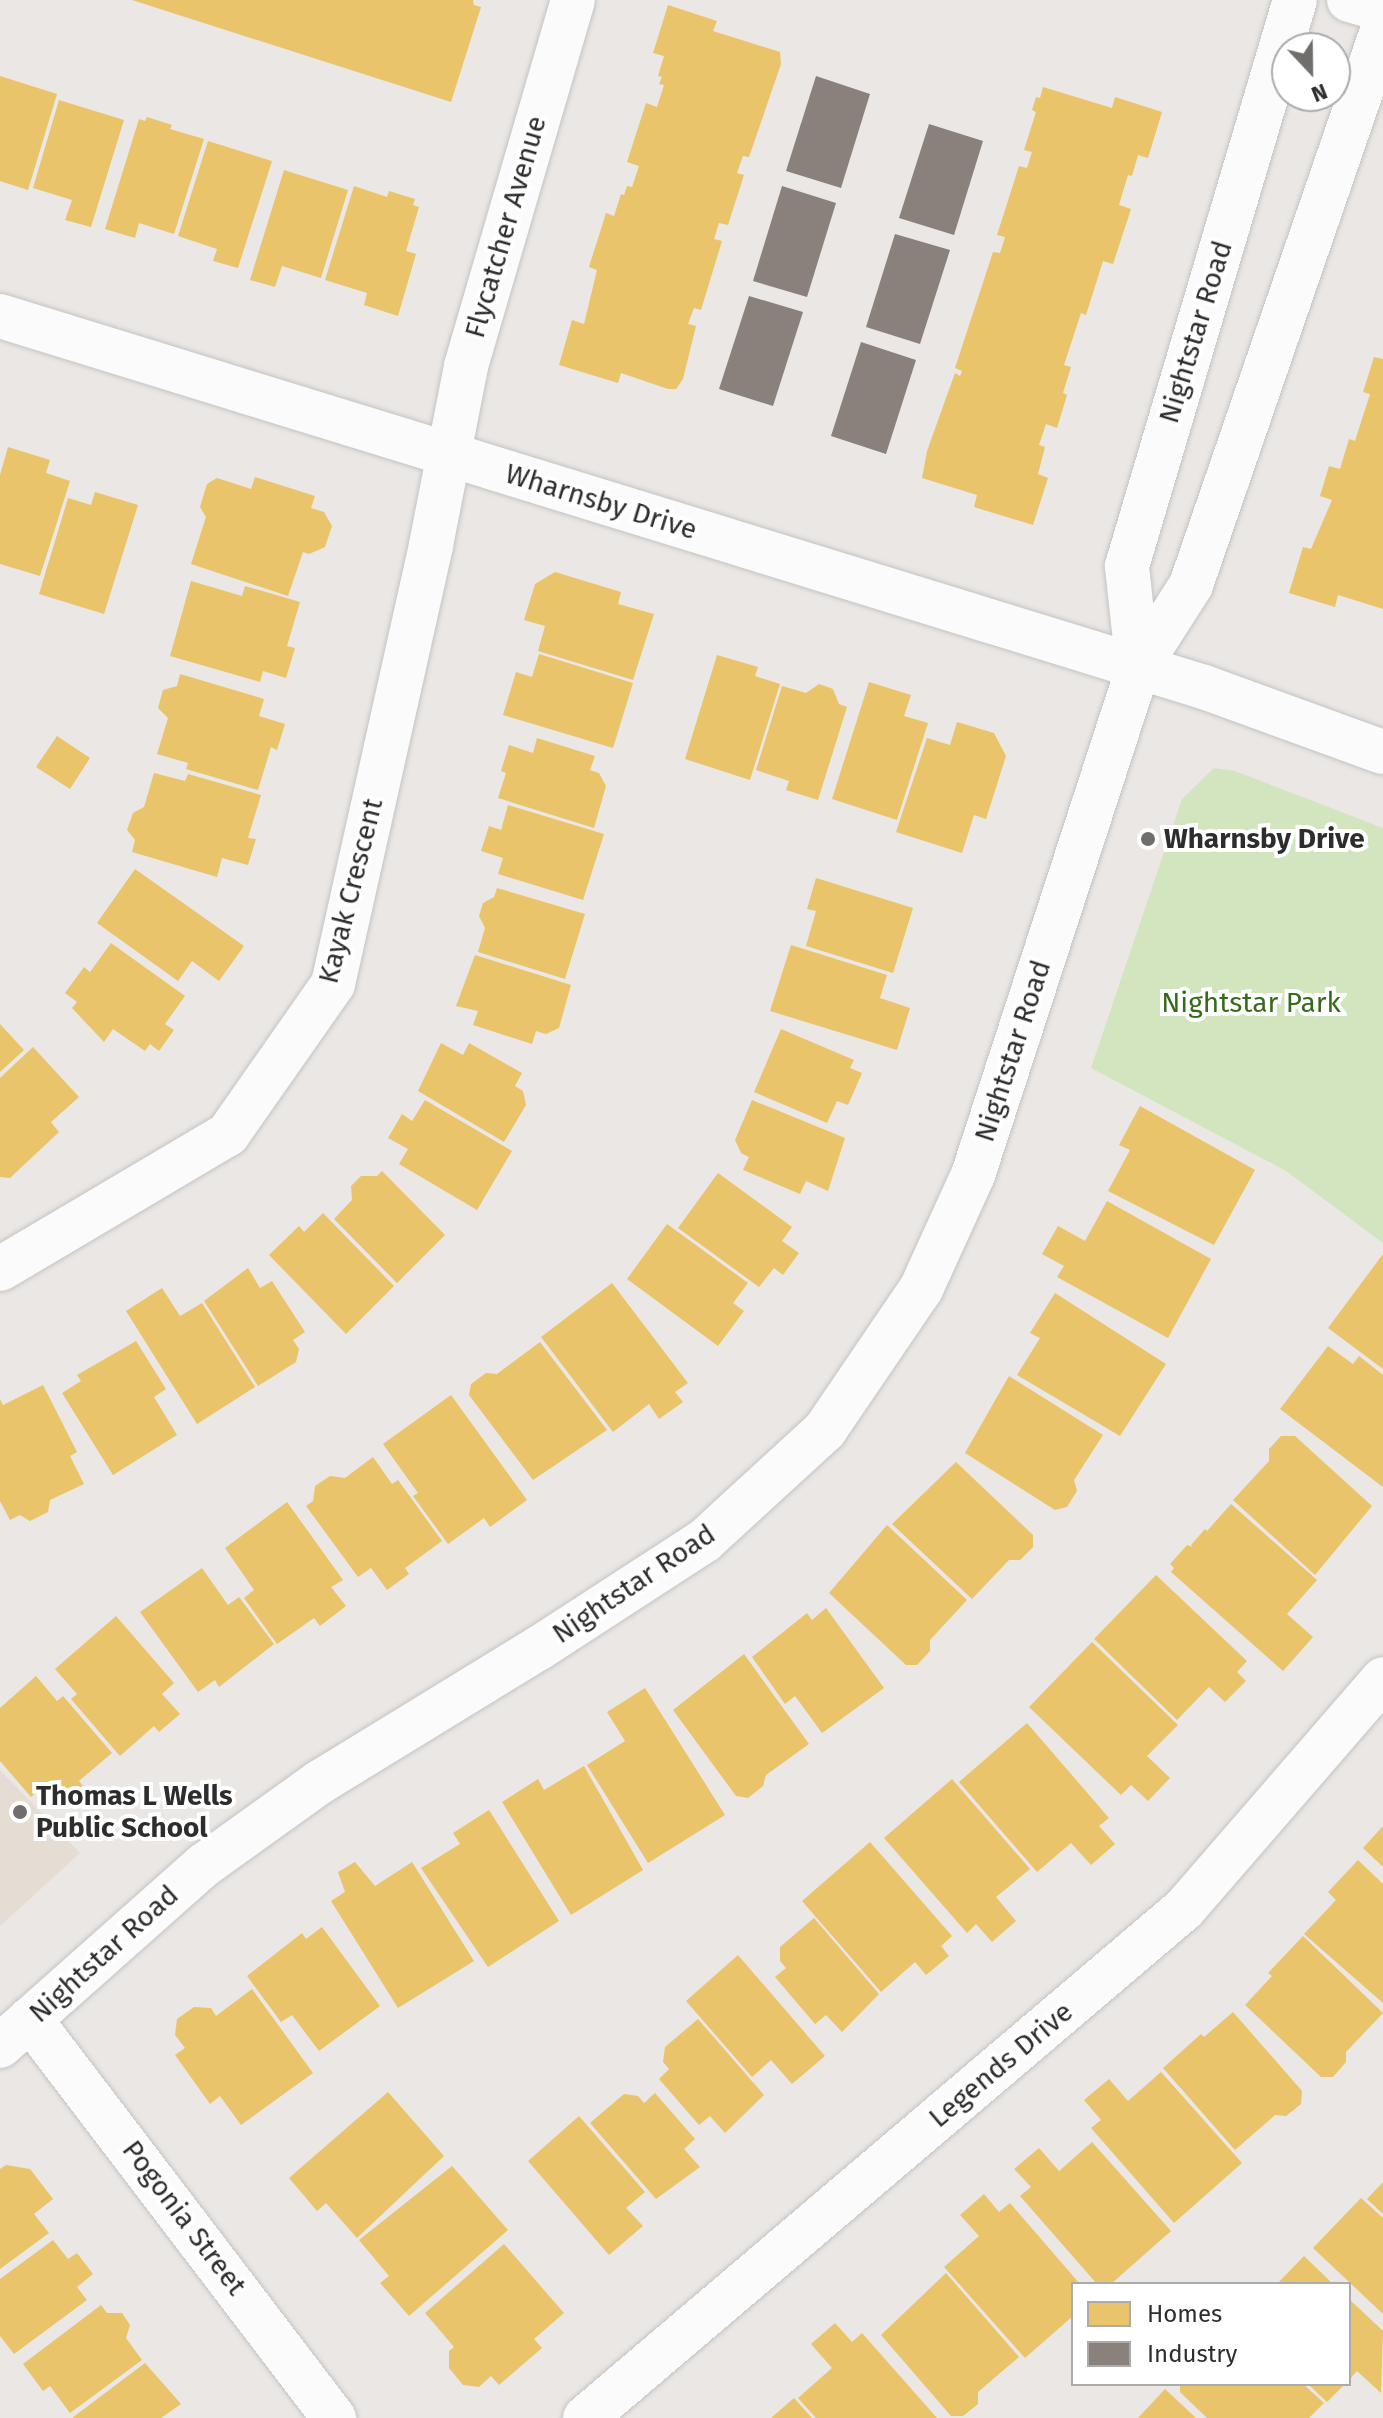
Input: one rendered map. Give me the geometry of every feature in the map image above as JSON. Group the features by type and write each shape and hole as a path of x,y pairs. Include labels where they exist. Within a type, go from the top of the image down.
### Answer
{"street":[{"name":"Flycatcher Avenue","path":"449,456 466,366 573,0"},
{"name":"Nightstar Road","path":"1138,668 1127,566 1295,0"},
{"path":"1349,0 1383,10"},
{"name":"Nightstar Road","path":"15,2033 204,1865 320,1782 539,1648 704,1541 825,1430 921,1289 973,1175 1138,668 1191,585 1383,28"},
{"name":"Wharnsby Drive","path":"0,316 1204,687 1383,752"},
{"name":"Kayak Crescent","path":"0,1269 228,1134 333,984 449,456"},
{"name":"Legends Drive","path":"585,2418 1184,1909 1383,1679"},
{"name":"Pogonia Street","path":"15,2033 334,2418"}],"shaded area":[{"name":"Thomas L Wells Public School","path":"0,1770 80,1853 0,1926"}],"green space":[{"name":"Nightstar Park","path":"1214,768 1235,771 1383,828 1383,1243 1286,1171 1091,1068 1182,799"}],"building: Homes":[{"path":"132,0 473,0 474,5 481,7 451,102"},
{"path":"668,5 717,21 713,31 780,52 781,64 749,157 743,156 737,173 744,175 728,225 719,223 714,239 722,241 701,310 694,308 688,324 696,326 683,379 676,389 621,373 618,383 559,365 572,320 584,324 597,270 589,267 606,213 614,216 621,194 624,195 627,186 632,187 639,166 627,162 646,103 657,107 664,85 659,84 662,77 658,76 664,56 653,53"},
{"path":"0,76 57,94 28,190 0,181"},
{"path":"1043,87 1112,108 1115,97 1162,112 1148,158 1138,155 1132,176 1128,175 1119,205 1131,209 1113,264 1103,261 1086,315 1081,313 1064,365 1071,367 1057,428 1046,424 1039,445 1045,447 1038,474 1048,478 1033,525 974,507 977,495 922,478 927,451 955,373 960,376 962,371 955,368 993,252 1000,253 1005,237 997,235 1019,166 1027,168 1032,152 1024,150 1036,112 1032,110"},
{"path":"59,100 124,120 91,227 65,220 72,200 33,188"},
{"path":"147,117 172,125 170,129 204,139 174,234 139,223 135,238 105,229 139,119 145,121"},
{"path":"208,141 272,161 238,268 213,261 217,249 178,236"},
{"path":"284,170 348,190 321,278 282,266 275,287 250,280"},
{"path":"354,186 387,197 389,191 415,199 413,205 419,207 406,251 416,254 398,316 364,305 367,293 325,280"},
{"path":"1374,357 1383,359 1383,609 1338,595 1335,607 1289,593 1303,547 1311,549 1332,500 1320,496 1329,466 1340,469 1349,439 1355,441 1370,394 1363,392"},
{"path":"8,447 50,460 46,473 70,481 40,576 0,564 0,475"},
{"path":"255,477 315,496 311,508 324,512 332,526 325,547 309,554 303,552 288,596 191,564 206,517 200,507 207,484 217,478 251,489"},
{"path":"95,492 138,505 104,614 39,594 68,498 91,505"},
{"path":"555,572 621,592 618,604 654,614 633,680 538,651 545,626 524,620 535,584"},
{"path":"191,581 242,596 245,586 300,602 287,646 295,648 286,678 263,671 260,682 170,656"},
{"path":"539,654 633,683 613,748 503,715 516,672 532,677"},
{"path":"717,655 758,667 755,676 780,684 750,780 685,759"},
{"path":"180,674 264,699 259,716 285,724 277,750 271,747 258,790 186,769 188,763 157,754 168,718 158,708 163,690 177,686"},
{"path":"869,682 911,695 904,716 928,723 897,820 832,799"},
{"path":"819,684 833,689 839,704 847,707 818,800 786,790 789,781 756,770 782,686 806,693"},
{"path":"957,722 994,733 1006,756 986,819 974,815 962,853 896,832 927,738 950,745"},
{"path":"57,736 90,758 70,789 36,767"},
{"path":"537,738 595,756 590,770 599,773 606,786 594,828 498,798 506,773 501,771 509,745 533,753"},
{"path":"154,773 185,781 188,774 261,795 248,838 256,839 248,865 222,858 217,877 132,852 135,840 127,830 133,813 144,807"},
{"path":"508,805 604,834 583,900 498,874 503,858 481,851 489,826 501,830"},
{"path":"135,869 244,946 219,981 192,961 178,981 97,923"},
{"path":"816,878 913,908 893,973 806,946 816,911 807,909"},
{"path":"497,888 585,914 565,979 478,952 485,928 479,916 483,903 494,897"},
{"path":"111,943 185,996 165,1024 174,1030 159,1051 150,1044 145,1051 113,1029 104,1042 72,1008 77,1002 65,993 84,967 90,972"},
{"path":"791,945 887,975 880,998 910,1008 897,1050 770,1011"},
{"path":"475,955 571,985 559,1028 546,1034 536,1031 532,1044 473,1025 478,1011 456,1006"},
{"path":"0,1024 24,1050 0,1072"},
{"path":"781,1029 854,1060 850,1068 862,1073 848,1105 837,1101 827,1123 754,1092"},
{"path":"441,1043 463,1055 469,1043 522,1073 515,1086 523,1091 526,1105 504,1142 418,1091"},
{"path":"33,1047 79,1097 51,1122 59,1132 10,1178 0,1177 0,1078"},
{"path":"425,1100 512,1151 477,1210 399,1164 408,1149 388,1138 402,1114 412,1121"},
{"path":"752,1100 845,1138 828,1191 806,1181 800,1194 743,1170 749,1157 741,1153 735,1140"},
{"path":"1140,1106 1255,1170 1214,1245 1108,1191 1130,1150 1119,1145"},
{"path":"382,1171 445,1235 397,1283 334,1219 352,1200 351,1186 361,1176 377,1176"},
{"path":"718,1173 792,1227 782,1241 799,1253 783,1275 774,1268 759,1287 678,1228"},
{"path":"1107,1201 1211,1259 1168,1338 1057,1277 1064,1266 1042,1254 1058,1226 1085,1241"},
{"path":"323,1213 394,1286 346,1334 269,1255 299,1226 304,1232"},
{"path":"667,1224 748,1283 733,1303 744,1311 718,1346 627,1279"},
{"path":"1383,1254 1383,1369 1328,1328"},
{"path":"248,1268 260,1288 272,1281 305,1332 293,1340 299,1349 296,1362 258,1386 204,1301"},
{"path":"612,1283 688,1383 675,1392 683,1402 659,1419 649,1404 613,1432 541,1337"},
{"path":"162,1288 180,1316 202,1303 255,1387 197,1424 126,1311"},
{"path":"1055,1293 1166,1364 1120,1436 1017,1375 1040,1338 1030,1333"},
{"path":"136,1341 166,1389 154,1397 177,1435 113,1475 62,1393 81,1381 77,1375"},
{"path":"540,1342 607,1430 533,1480 469,1395 471,1384 486,1373 497,1374"},
{"path":"1328,1346 1353,1364 1359,1356 1383,1375 1383,1487 1280,1409"},
{"path":"1009,1376 1103,1435 1074,1480 1077,1491 1067,1507 1055,1510 965,1453"},
{"path":"43,1385 77,1452 70,1456 84,1484 50,1500 48,1512 30,1521 20,1515 10,1520 0,1501 0,1399 3,1405"},
{"path":"451,1395 527,1500 490,1527 484,1518 448,1544 413,1496 418,1493 383,1444"},
{"path":"1281,1436 1295,1436 1372,1506 1315,1575 1233,1500 1269,1461 1269,1449"},
{"path":"373,1457 392,1484 398,1480 442,1541 405,1568 409,1574 387,1590 371,1568 358,1577 306,1506 313,1501 315,1486 330,1476 345,1478"},
{"path":"956,1462 1033,1535 1033,1547 1020,1560 1009,1560 972,1599 892,1524"},
{"path":"287,1502 343,1580 331,1587 346,1606 320,1626 314,1618 277,1644 244,1598 254,1590 225,1548"},
{"path":"1231,1504 1317,1580 1287,1614 1313,1637 1283,1671 1171,1572 1174,1568 1170,1564 1187,1545 1193,1547 1191,1545 1205,1529 1207,1531"},
{"path":"887,1525 967,1600 930,1640 930,1651 917,1665 906,1665 829,1593"},
{"path":"202,1568 228,1605 239,1597 274,1644 219,1687 215,1680 198,1692 140,1612"},
{"path":"1156,1575 1247,1661 1237,1672 1246,1681 1225,1702 1209,1687 1177,1720 1094,1639"},
{"path":"826,1608 884,1688 822,1733 795,1696 785,1704 752,1657 807,1613 812,1620"},
{"path":"116,1616 174,1683 162,1694 180,1714 159,1732 154,1726 120,1756 71,1699 77,1694 55,1669"},
{"path":"1092,1642 1178,1725 1147,1756 1170,1778 1148,1801 1131,1785 1121,1795 1029,1707"},
{"path":"744,1654 809,1744 766,1775 763,1786 748,1798 736,1796 673,1710"},
{"path":"36,1676 57,1701 63,1696 112,1753 79,1781 84,1787 63,1806 45,1785 31,1797 0,1761 0,1708"},
{"path":"645,1688 725,1815 648,1863 587,1765 625,1741 607,1712"},
{"path":"1027,1723 1109,1818 1099,1826 1115,1844 1091,1865 1071,1843 1037,1872 959,1782"},
{"path":"584,1766 643,1870 571,1915 502,1802 538,1779 544,1790"},
{"path":"952,1779 1030,1869 996,1897 1016,1921 992,1942 976,1924 967,1933 884,1838"},
{"path":"489,1810 559,1921 488,1967 421,1868 460,1844 453,1833"},
{"path":"1383,1826 1383,1867 1363,1848"},
{"path":"870,1842 952,1936 941,1946 949,1956 926,1975 915,1962 881,1992 802,1901"},
{"path":"1358,1860 1383,1884 1383,2003 1304,1934 1336,1900 1328,1892"},
{"path":"355,1862 375,1886 412,1862 474,1961 398,2008 331,1901 345,1892 338,1872"},
{"path":"814,1918 879,1994 842,2032 826,2015 815,2024 775,1977 786,1968 780,1961 780,1947"},
{"path":"322,1927 380,2006 319,2051 292,2015 281,2022 247,1976 302,1933 306,1939"},
{"path":"1303,1936 1383,2013 1346,2052 1346,2062 1333,2077 1321,2077 1245,2005 1272,1976 1268,1973"},
{"path":"738,1955 825,2056 792,2084 771,2060 752,2077 686,2001"},
{"path":"252,1989 313,2073 241,2125 220,2096 210,2104 175,2055 185,2048 175,2035 177,2019 194,2007 211,2008 216,2016"},
{"path":"1233,2012 1302,2091 1301,2104 1286,2116 1275,2115 1235,2150 1163,2068 1201,2034 1204,2037"},
{"path":"698,2019 764,2095 725,2133 710,2116 699,2125 659,2079 669,2069 663,2062 665,2047"},
{"path":"1161,2072 1242,2163 1174,2223 1091,2128 1101,2120 1084,2100 1109,2079 1128,2101"},
{"path":"388,2092 444,2156 357,2238 326,2203 317,2211 289,2178"},
{"path":"655,2093 695,2139 684,2149 700,2167 656,2199 590,2123 624,2094 638,2096 644,2103"},
{"path":"579,2116 645,2192 626,2208 643,2226 609,2255 528,2161"},
{"path":"1092,2142 1171,2231 1113,2282 1095,2282 1020,2196 1031,2187 1014,2169 1039,2148 1059,2171"},
{"path":"6,2165 30,2169 53,2199 34,2214 49,2233 0,2269 0,2169"},
{"path":"452,2166 508,2230 409,2316 380,2283 389,2276 359,2240"},
{"path":"1383,2182 1383,2214 1367,2199"},
{"path":"984,2194 999,2212 1010,2203 1078,2282 1071,2282 1071,2318 1025,2358 944,2267 979,2236 960,2215"},
{"path":"1361,2198 1383,2218 1383,2314 1351,2282 1313,2248"},
{"path":"53,2240 68,2259 77,2253 93,2274 77,2287 87,2300 14,2354 0,2336 0,2279"},
{"path":"504,2244 564,2313 534,2339 542,2348 499,2385 491,2376 479,2387 463,2385 449,2368 449,2351 454,2347 425,2313"},
{"path":"1304,2256 1331,2282 1279,2282"},
{"path":"946,2273 1019,2357 978,2392 978,2404 963,2416 951,2416 881,2335"},
{"path":"1351,2301 1383,2331 1381,2393 1357,2371 1351,2378"},
{"path":"101,2305 107,2313 122,2313 130,2325 126,2338 142,2360 70,2413 50,2386 43,2391 23,2364"},
{"path":"835,2323 852,2342 862,2333 937,2418 816,2418 798,2398 832,2368 811,2344"},
{"path":"145,2363 181,2404 161,2418 72,2418"},
{"path":"1180,2386 1305,2386 1324,2403 1309,2418 1207,2418 1180,2392"},
{"path":"1310,2386 1343,2386 1327,2402"},
{"path":"1165,2389 1196,2418 1138,2418"},
{"path":"794,2398 812,2418 771,2418"}],"building: Industry":[{"path":"816,76 870,94 841,188 786,171"},
{"path":"929,124 983,141 954,235 899,218"},
{"path":"782,186 836,203 807,297 753,281"},
{"path":"895,234 950,250 920,344 866,327"},
{"path":"749,296 803,312 773,406 719,389"},
{"path":"861,342 916,360 886,454 831,436"}],"place":[{"name":"Wharnsby Drive","path":"1148,839"},
{"name":"Thomas L Wells Public School","path":"20,1812"}]}
